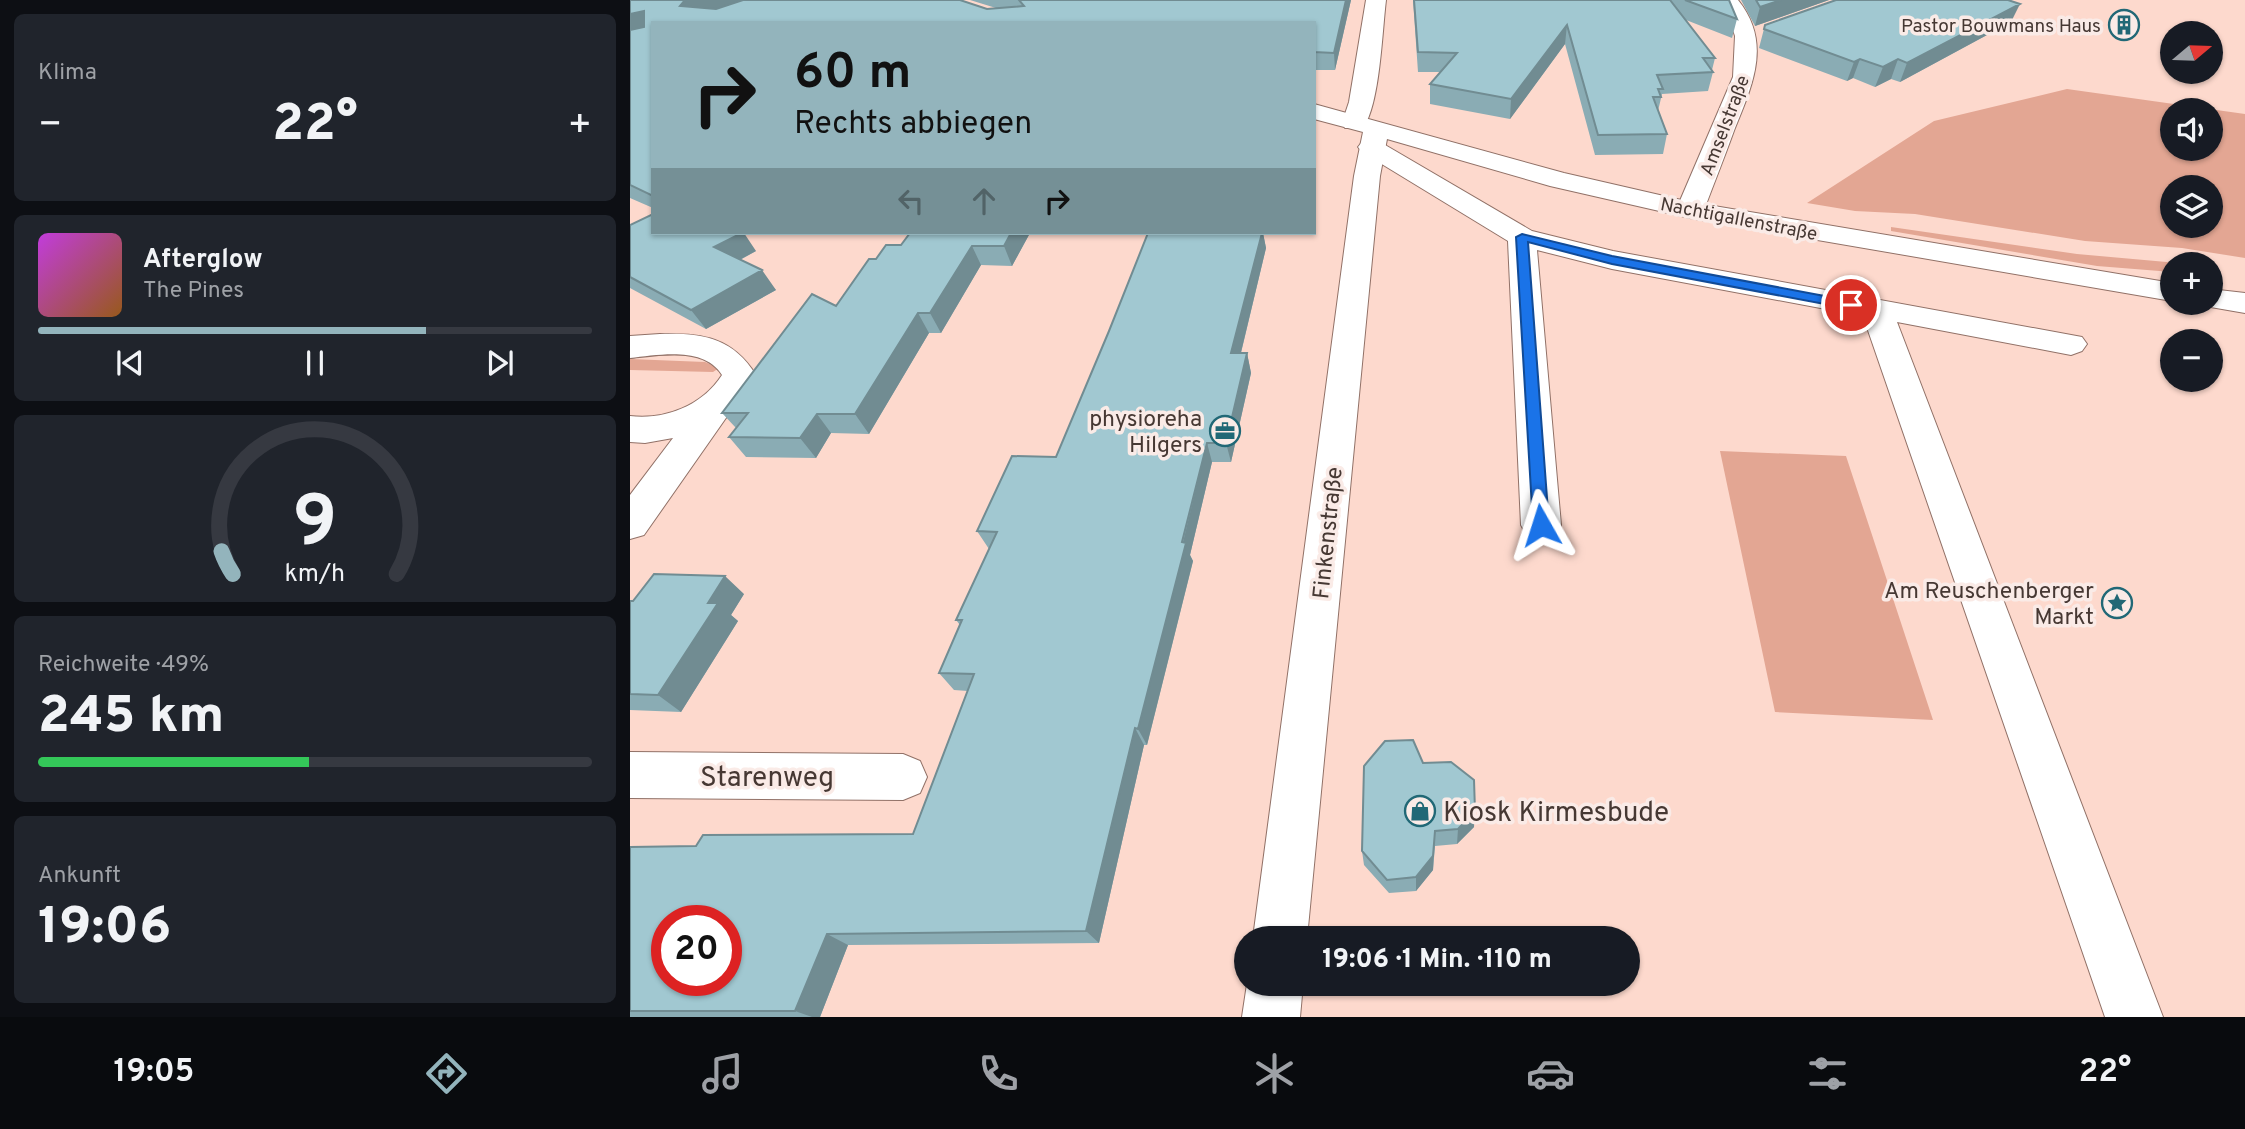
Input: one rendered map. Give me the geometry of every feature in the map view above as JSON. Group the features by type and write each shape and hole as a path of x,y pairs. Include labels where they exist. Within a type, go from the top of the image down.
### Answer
{"main road":[{"name":"Finkenstraße","path":"1281,926 1367,133 1361,102 1376,0"},
{"name":"Amselstraße","path":"1690,210 1759,35 1728,0"},
{"name":"Nachtigallenstraße","path":"1316,112 1367,133 1690,210 2160,290"},
{"path":"1367,133 1522,237 1612,260 2071,344"},
{"path":"1522,237 1541,525"},
{"path":"2223,300 2245,303"},
{"path":"1877,310 2134,1017"},
{"path":"630,347 715,349 728,356 739,375 733,388 699,414 656,430 630,429"},
{"path":"630,524 718,402"},
{"name":"Starenweg","path":"630,775 903,777"},
{"path":"1271,1017 1274,996"}],"shaded area":[{"path":"2067,89 2160,102 2160,161 2223,161 2223,111 2245,114 2245,258 2223,255 2223,252 2085,241 1915,214 1855,211 1807,203 1934,121"},
{"path":"1891,227 2077,254 2160,261 2160,271 2097,266 1891,231"},
{"path":"630,359 705,362 719,368 713,372 630,370"},
{"path":"1720,451 1846,456 1933,720 1775,712"}],"building":[{"path":"630,0 685,0 680,6 716,9 743,0 960,0 987,9 1024,6 1019,0 1346,0 1334,53 1316,52 1316,21 651,21 651,195 630,185 630,30 644,27 644,11 630,14"},
{"path":"1414,0 1670,0 1715,58 1703,58 1713,72 1657,75 1663,89 1658,89 1661,97 1653,97 1667,134 1598,135 1567,25 1511,99 1430,84 1457,53 1418,52"},
{"path":"1685,0 1729,0 1737,19"},
{"path":"1756,0 1781,0 1760,7"},
{"path":"1836,0 2008,0 2020,4 1907,63 1898,59 1883,67 1860,59 1854,62 1764,29 1765,25"},
{"path":"651,215 651,235 738,235 714,247 762,270 691,310 630,277 630,225"},
{"path":"908,235 1010,235 1004,246 972,246 930,313 918,313 855,414 817,414 800,438 729,437 748,413 722,413 812,294 836,306 869,259 876,259 886,245 901,245"},
{"path":"1147,235 1261,235 1231,353 1247,353 1226,443 1207,443 1182,542 1186,543 1138,729 1135,728 1086,931 827,934 795,1011 630,1011 630,847 696,846 703,835 913,834 974,674 939,673 962,620 956,620 997,532 977,531 1012,456 1056,457"},
{"path":"654,574 725,576 708,603 718,603 658,695 630,694 630,601 633,601"},
{"name":"Kiosk Kirmesbude","path":"1413,740 1423,763 1451,762 1474,780 1475,811 1458,829 1435,831 1433,856 1416,877 1387,880 1362,851 1364,766 1385,741"}],"place":[{"name":"Pastor Bouwmans Haus","path":"2124,25"},
{"name":"physioreha Hilgers","path":"1225,431"},
{"name":"Am Reuschenberger Markt","path":"2117,603"},
{"name":"Kiosk Kirmesbude","path":"1420,811"}],"route":[{"path":"1541,525 1522,237 1612,260 1851,305"}]}
